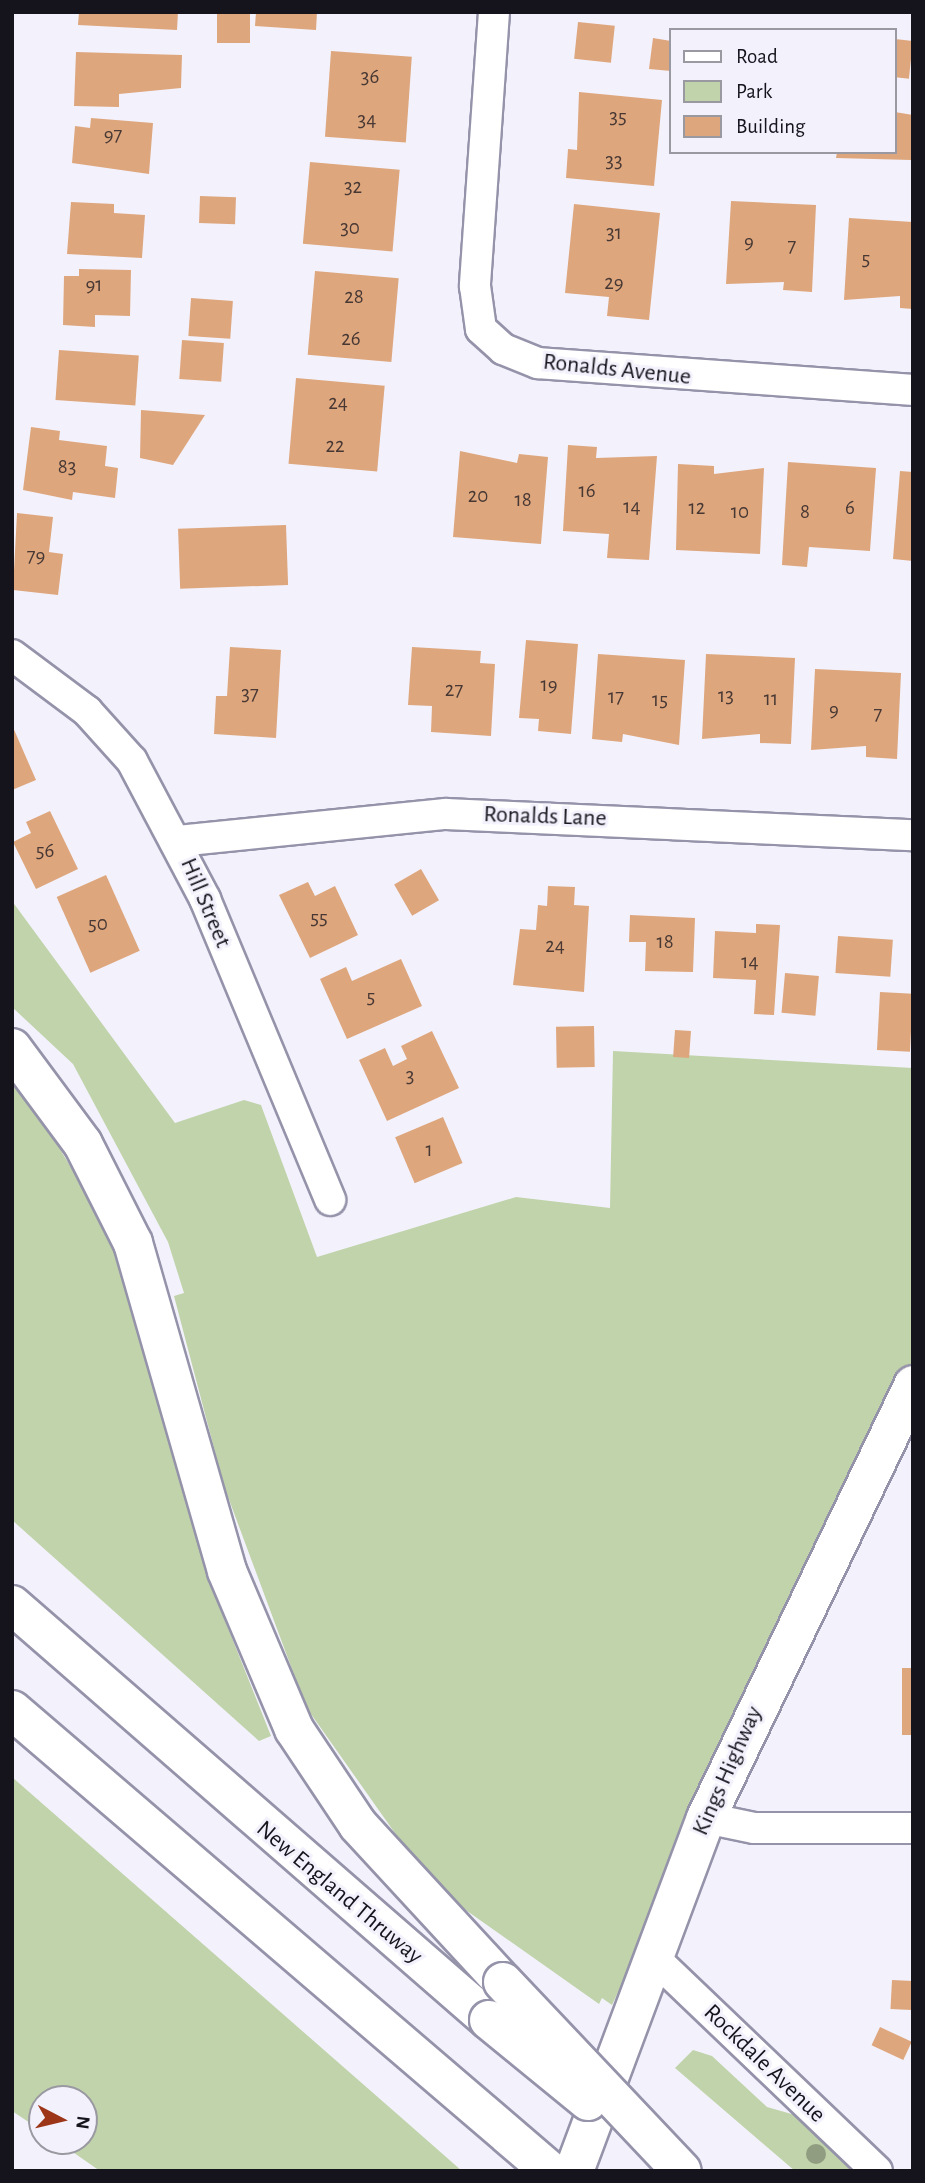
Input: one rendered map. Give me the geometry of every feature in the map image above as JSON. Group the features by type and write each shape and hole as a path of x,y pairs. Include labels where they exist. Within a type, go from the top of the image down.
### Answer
{"main road":[{"path":"12,1048 83,1144 133,1243 226,1571 294,1729 358,1825 682,2171"},
{"name":"Kings Highway","path":"574,2171 652,1956 706,1818 913,1385"},
{"name":"New England Thruway","path":"12,1605 489,2020 674,2171"},
{"path":"12,1710 460,2097 550,2171"}],"street":[{"name":"Ronalds Avenue","path":"494,12 475,286 481,329 503,349 566,366 913,390"},
{"name":"Hill Street","path":"12,654 87,711 132,761 178,841 330,1200"},
{"name":"Ronalds Lane","path":"178,841 446,814 913,835"},
{"path":"706,1818 754,1828 913,1828"},
{"name":"Rockdale Avenue","path":"652,1956 877,2171"}],"green space":[{"path":"12,901 175,1123 244,1100 261,1105 317,1257 516,1197 610,1208 613,1051 913,1068 913,1362 612,2005 602,1998 599,2004 433,1887 306,1707 224,1486 174,1296 184,1293 168,1242 73,1064 12,1007"},
{"path":"12,1084 41,1117 131,1269 216,1598 271,1736 259,1741 12,1520"},
{"path":"12,1777 462,2171 100,2171 77,2155 98,2155 98,2085 28,2085 28,2122 12,2111"},
{"path":"693,2050 712,2056 767,2107 802,2117 865,2171 795,2171 675,2068"}],"building":[{"path":"79,12 178,12 177,30 78,25"},
{"path":"217,12 250,12 250,43 217,43"},
{"path":"256,12 317,12 316,30 255,26"},
{"path":"578,22 615,26 611,63 574,59"},
{"path":"653,38 670,41 670,71 649,69"},
{"path":"897,39 913,41 909,79 897,77"},
{"path":"331,51 412,57 406,142 325,137"},
{"path":"76,52 182,55 181,88 119,94 119,107 74,106"},
{"path":"579,92 662,100 654,186 566,178 568,149 577,150"},
{"path":"897,112 913,115 911,160 836,158 837,154 897,154"},
{"path":"91,118 153,123 149,174 72,163 75,126 90,128"},
{"path":"310,162 400,170 393,252 303,244"},
{"path":"200,196 236,197 235,224 199,223"},
{"path":"731,201 816,205 812,292 783,290 784,282 726,284"},
{"path":"71,202 114,204 114,213 145,215 142,258 67,254"},
{"path":"574,204 660,213 649,320 607,316 609,297 565,293"},
{"path":"849,218 913,222 913,309 900,308 900,296 844,300"},
{"path":"79,269 131,270 130,316 95,315 95,327 63,325 64,276 79,276"},
{"path":"315,271 399,278 391,362 308,355"},
{"path":"191,298 233,301 230,339 188,336"},
{"path":"182,340 224,343 221,382 179,379"},
{"path":"59,350 139,356 135,405 56,400"},
{"path":"296,378 385,386 377,471 289,464"},
{"path":"141,410 205,415 173,465 140,458"},
{"path":"31,427 60,431 59,440 107,446 105,466 118,468 115,498 73,492 72,500 23,490"},
{"path":"568,445 597,447 596,458 657,456 649,560 607,558 609,534 563,531"},
{"path":"460,451 517,463 519,454 548,457 541,544 453,537"},
{"path":"788,462 876,468 870,551 809,547 807,567 782,565"},
{"path":"678,464 714,466 714,474 764,468 760,554 676,550"},
{"path":"900,471 913,472 913,561 893,559"},
{"path":"17,513 53,517 49,552 63,554 58,595 13,590"},
{"path":"286,525 288,585 180,589 178,529"},
{"path":"526,640 578,644 571,734 538,731 539,719 519,718"},
{"path":"230,647 281,650 276,738 214,734 216,696 227,696"},
{"path":"412,647 481,651 480,663 495,664 491,736 431,732 432,706 408,705"},
{"path":"598,654 685,660 679,745 623,734 622,742 592,739"},
{"path":"706,654 795,658 791,744 760,743 760,734 702,739"},
{"path":"815,669 901,673 897,759 866,757 866,746 811,750"},
{"path":"12,725 36,780 12,790"},
{"path":"50,811 78,869 36,889 13,842 31,833 26,822"},
{"path":"421,869 439,900 412,916 394,884"},
{"path":"106,875 140,951 90,973 57,897"},
{"path":"308,882 315,896 335,886 358,935 310,958 279,895"},
{"path":"548,886 575,887 574,905 589,906 584,992 513,985 520,929 536,930 538,905 547,906"},
{"path":"630,915 695,918 693,972 645,971 646,942 629,942"},
{"path":"756,924 780,925 774,1015 754,1014 756,980 713,978 715,931 756,933"},
{"path":"838,936 893,940 890,977 835,973"},
{"path":"401,959 422,1006 347,1039 320,979 346,967 352,981"},
{"path":"785,973 819,976 815,1016 782,1013"},
{"path":"880,992 913,994 910,1052 877,1050"},
{"path":"594,1026 595,1067 557,1068 556,1027"},
{"path":"675,1030 691,1031 689,1058 673,1057"},
{"path":"432,1031 459,1088 387,1121 359,1060 385,1048 393,1066 407,1059 401,1046"},
{"path":"443,1117 463,1163 415,1183 395,1137"},
{"path":"902,1668 913,1668 913,1735 902,1735"},
{"path":"892,1980 913,1981 911,2010 890,2009"},
{"path":"880,2027 912,2042 903,2060 872,2045"}]}
